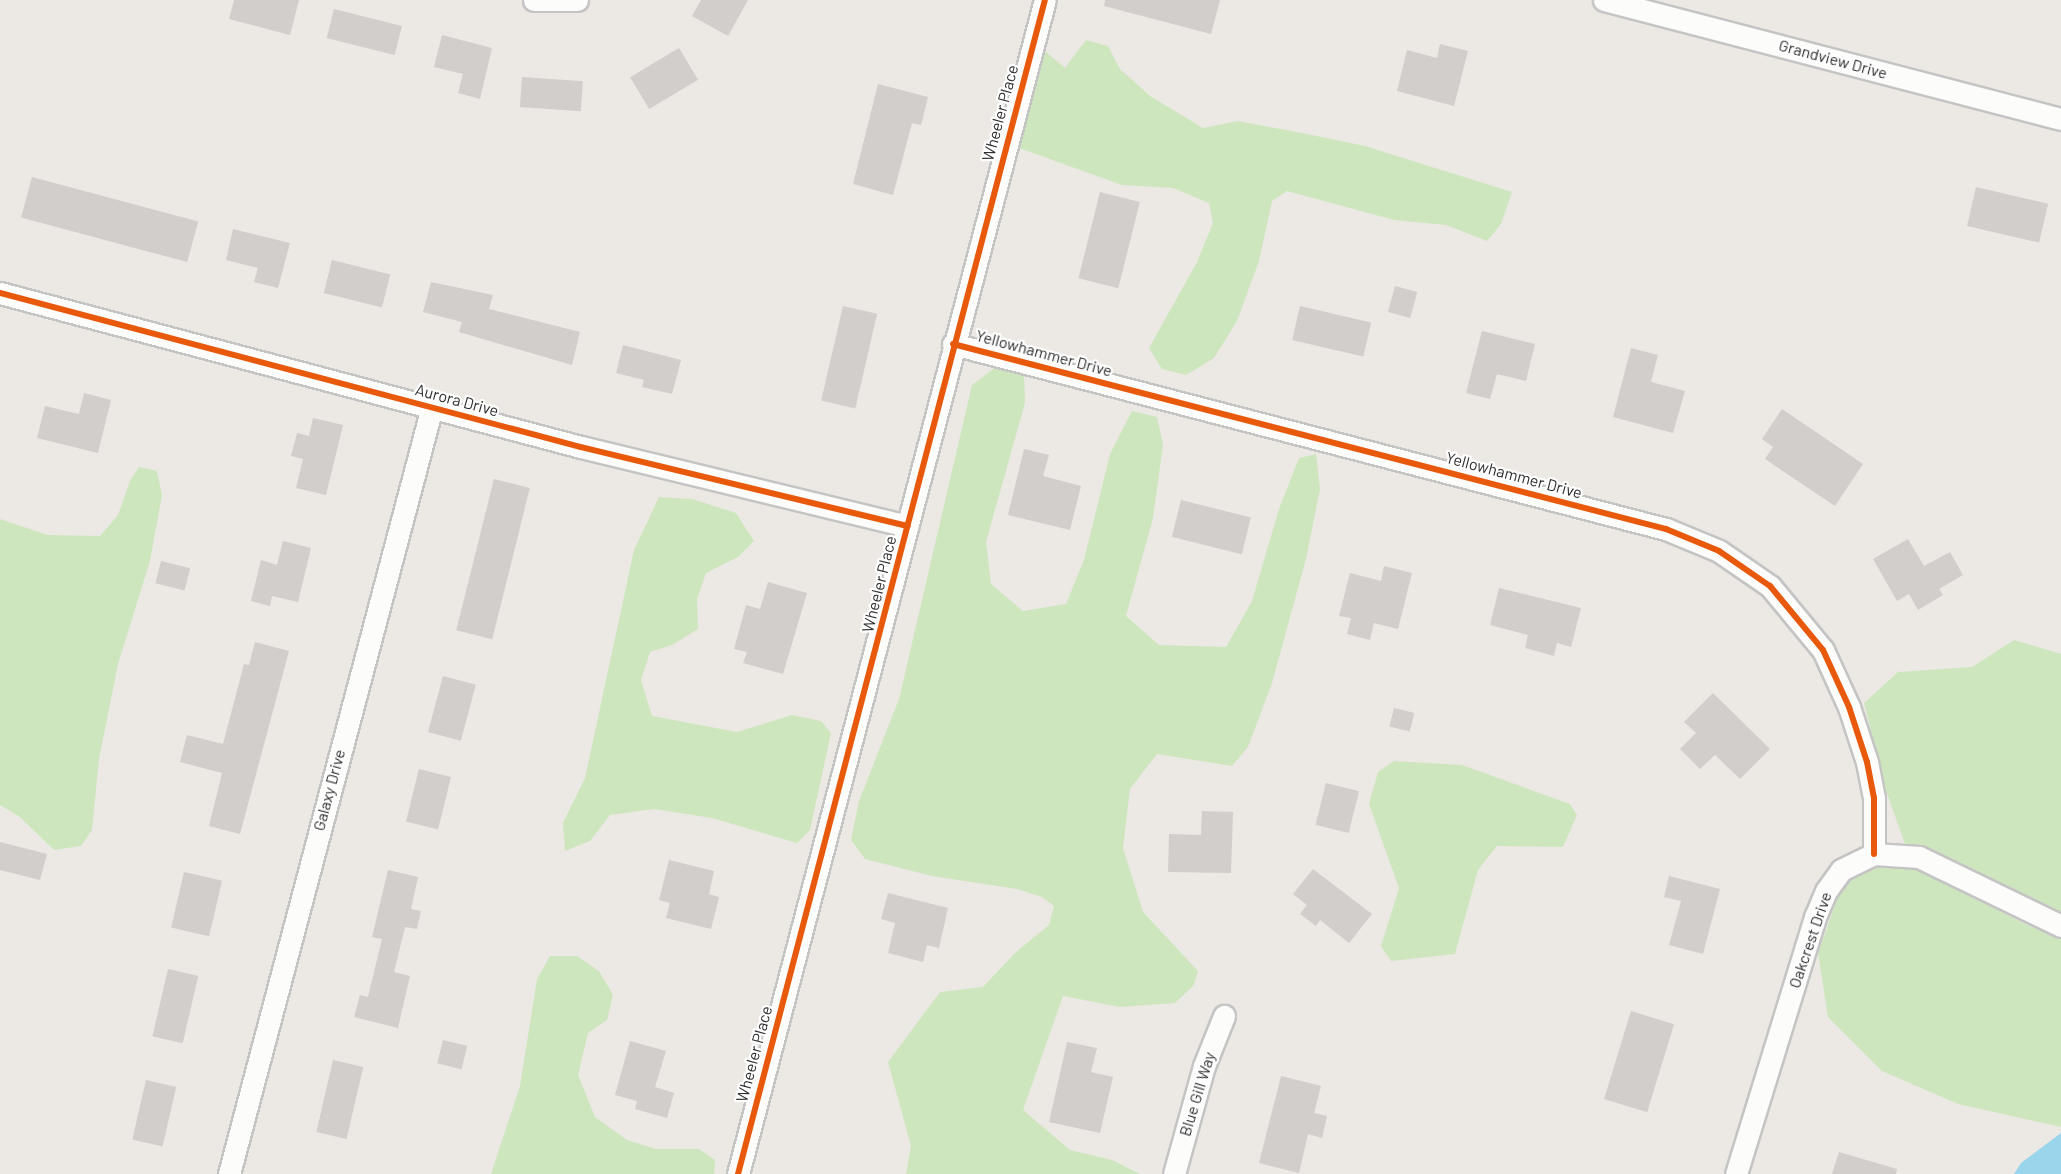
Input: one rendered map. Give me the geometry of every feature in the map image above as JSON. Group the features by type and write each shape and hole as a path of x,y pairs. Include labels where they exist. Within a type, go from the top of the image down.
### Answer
{"street":[{"path":"534,0 578,0"},
{"name":"Wheeler Place","path":"738,1174 908,526 953,344 1045,0"},
{"name":"Grandview Drive","path":"1604,0 2061,119"},
{"name":"Aurora Drive","path":"0,293 432,408 908,526"},
{"name":"Yellowhammer Drive","path":"953,344 1666,529 1719,550 1770,586 1827,659 1849,707 1867,762 1874,798 1874,854"},
{"name":"Galaxy Drive","path":"229,1174 432,408"},
{"name":"Oakcrest Drive","path":"1736,1174 1826,891 1841,870 1874,854 1919,857 2061,926"},
{"name":"Blue Gill Way","path":"1174,1174 1204,1066 1224,1016"}],"green space":[{"path":"1086,40 1108,46 1120,69 1150,96 1203,128 1238,121 1365,146 1512,192 1501,224 1487,241 1446,225 1394,220 1287,191 1272,201 1259,261 1237,321 1214,358 1186,375 1162,369 1149,348 1197,262 1213,223 1209,203 1173,188 1122,185 1019,148 1045,51 1065,68"},
{"path":"996,367 1024,374 1025,403 986,542 991,584 1023,611 1066,604 1084,560 1110,454 1132,411 1157,417 1163,445 1153,518 1126,616 1159,645 1226,647 1252,601 1279,509 1299,458 1316,454 1320,489 1306,559 1272,683 1248,747 1232,766 1157,754 1130,789 1123,848 1143,912 1198,971 1194,985 1175,1003 1120,1007 1063,996 1023,1110 1070,1150 1112,1160 1140,1174 906,1174 911,1146 888,1062 940,992 983,987 1016,952 1049,925 1054,906 1042,897 1017,889 932,876 865,859 851,840 859,801 899,699 972,385"},
{"path":"139,467 157,471 162,495 150,561 118,664 99,759 92,830 81,846 54,850 20,817 0,805 0,519 48,535 100,536 118,515 130,481"},
{"path":"659,497 692,499 736,513 754,541 738,557 706,573 697,599 698,629 672,645 650,652 641,680 652,716 737,732 792,715 821,721 831,733 810,830 797,843 712,818 654,809 610,815 590,841 565,851 563,823 585,778 634,550"},
{"path":"2014,640 2061,654 2061,913 1943,855 1905,844 1885,788 1864,703 1898,672 1972,667"},
{"path":"1394,761 1462,765 1570,804 1577,815 1563,847 1497,846 1478,870 1455,954 1391,961 1381,946 1399,888 1369,804 1378,772"},
{"path":"1891,865 1916,868 2025,924 2061,938 2061,1127 1958,1104 1882,1071 1828,1017 1818,953 1838,896 1850,879 1871,866"},
{"path":"550,956 577,956 599,971 613,995 607,1020 588,1033 578,1075 595,1117 627,1140 656,1149 699,1149 715,1160 714,1174 491,1174 520,1086 537,979"}],"water":[{"path":"2061,1133 2061,1174 2014,1174 2021,1163"}],"building":[{"path":"234,0 299,0 290,35 229,19"},
{"path":"701,0 748,0 728,36 692,16"},
{"path":"1105,0 1220,0 1211,34 1104,6"},
{"path":"334,9 402,26 395,55 327,38"},
{"path":"442,35 492,48 480,99 458,93 463,74 434,67"},
{"path":"1440,44 1468,51 1454,106 1397,91 1407,50 1437,58"},
{"path":"679,48 698,80 649,109 630,77"},
{"path":"522,77 583,81 581,111 520,107"},
{"path":"878,84 928,97 921,125 912,123 893,195 853,184"},
{"path":"32,177 198,222 187,262 21,218"},
{"path":"1976,187 2048,204 2039,243 1967,226"},
{"path":"1100,192 1140,202 1118,288 1078,278"},
{"path":"233,229 290,243 278,288 254,282 258,268 226,260"},
{"path":"332,260 390,275 382,308 324,293"},
{"path":"431,282 493,295 489,309 580,332 572,365 459,332 462,322 423,312"},
{"path":"1395,286 1417,292 1410,318 1388,312"},
{"path":"843,306 877,314 855,408 821,401"},
{"path":"1300,306 1371,322 1363,357 1292,340"},
{"path":"1482,331 1535,344 1526,381 1497,374 1490,399 1466,393"},
{"path":"623,345 681,360 672,394 642,387 644,380 616,373"},
{"path":"1631,348 1658,355 1651,382 1685,391 1673,433 1613,417"},
{"path":"84,393 111,400 98,453 37,438 45,406 79,414"},
{"path":"1782,409 1863,464 1835,506 1765,459 1773,447 1762,439"},
{"path":"313,418 343,425 326,495 296,488 303,459 291,456 297,433 309,436"},
{"path":"1024,449 1049,455 1043,476 1081,486 1070,530 1008,515"},
{"path":"494,479 530,488 492,639 456,630"},
{"path":"1181,500 1251,517 1242,554 1172,537"},
{"path":"1908,539 1924,566 1950,552 1963,575 1939,589 1943,595 1918,610 1909,594 1897,601 1873,559"},
{"path":"283,541 311,548 298,602 272,596 270,606 251,601 261,560 277,565"},
{"path":"161,561 190,568 185,591 155,583"},
{"path":"1384,566 1412,573 1398,629 1374,623 1370,640 1347,634 1351,618 1339,616 1350,573 1381,581"},
{"path":"768,582 807,593 783,674 743,663 747,652 734,649 746,605 760,609"},
{"path":"1499,588 1581,608 1571,647 1557,643 1554,656 1525,648 1528,635 1490,625"},
{"path":"255,642 289,651 240,834 209,826 222,773 180,762 187,735 223,744 244,664 249,665"},
{"path":"443,676 476,685 461,741 428,732"},
{"path":"1713,693 1770,749 1740,779 1715,755 1700,769 1680,749 1696,733 1684,722"},
{"path":"1394,708 1414,713 1410,732 1389,726"},
{"path":"419,769 451,777 438,829 406,821"},
{"path":"1326,783 1359,791 1349,833 1316,825"},
{"path":"1202,811 1233,812 1231,873 1168,872 1169,834 1201,835"},
{"path":"0,842 47,854 40,880 0,870"},
{"path":"669,860 714,871 709,894 719,897 711,929 666,918 670,903 659,900"},
{"path":"1313,869 1372,914 1349,943 1320,920 1316,926 1300,914 1307,905 1293,894"},
{"path":"388,870 418,877 411,909 421,911 417,929 405,927 394,972 410,976 398,1028 354,1017 360,995 368,997 382,939 372,937"},
{"path":"184,872 222,881 209,936 171,928"},
{"path":"1669,876 1720,889 1703,954 1669,945 1681,901 1664,897"},
{"path":"888,893 948,908 939,948 927,945 923,962 888,953 895,923 881,919"},
{"path":"168,969 198,976 183,1043 152,1036"},
{"path":"1631,1011 1674,1024 1647,1112 1604,1099"},
{"path":"443,1040 467,1046 461,1069 437,1063"},
{"path":"630,1041 666,1051 655,1087 674,1093 667,1118 635,1109 637,1101 615,1095"},
{"path":"1067,1042 1097,1048 1091,1072 1113,1077 1100,1133 1049,1122"},
{"path":"333,1060 363,1067 347,1139 316,1132"},
{"path":"1281,1076 1321,1086 1314,1113 1327,1116 1322,1138 1308,1134 1299,1173 1259,1163"},
{"path":"146,1080 176,1087 162,1146 132,1139"},
{"path":"1839,1152 1897,1169 1896,1174 1832,1174"}],"cycle path":[{"path":"738,1174 1045,0"},
{"path":"0,293 581,447 908,526"},
{"path":"953,344 1666,529 1719,551 1770,586 1823,650 1849,707 1867,762 1874,798 1874,854"}]}
